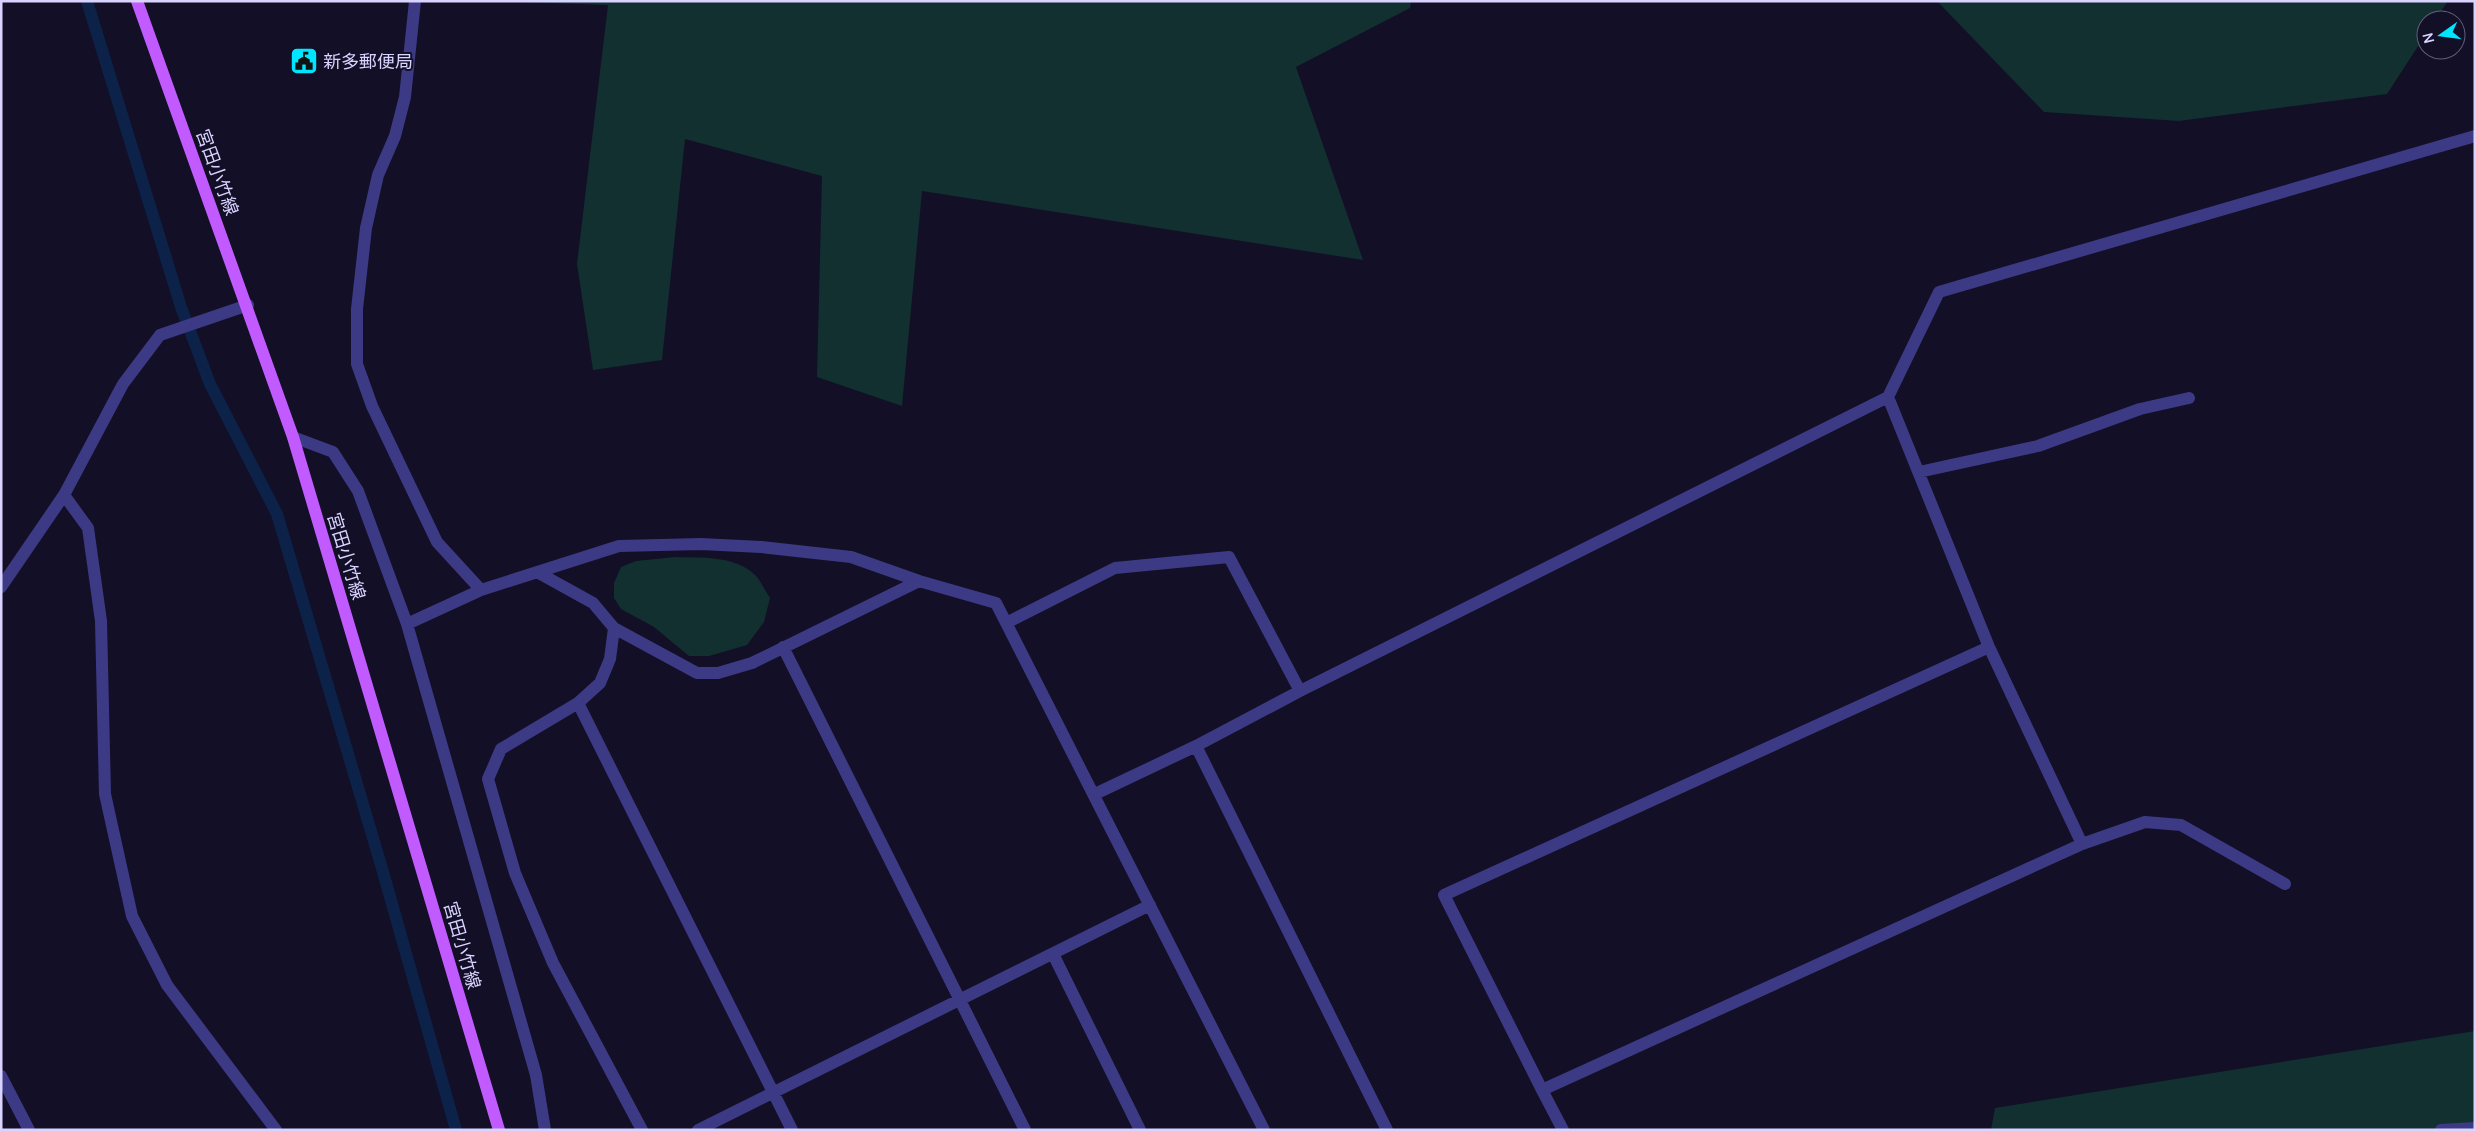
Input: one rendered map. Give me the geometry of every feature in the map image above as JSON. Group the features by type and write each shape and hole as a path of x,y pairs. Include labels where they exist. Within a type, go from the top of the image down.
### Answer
{"main road":[{"name":"宮田小竹線","path":"137,1 248,305 293,437 499,1130"}],"street":[{"path":"415,1 405,97 395,136 378,175 366,228 356,309 357,364 372,406 438,542 481,590"},
{"path":"1095,794 1196,746 1300,691 1888,397 1939,292 2475,136"},
{"path":"1,587 64,495 123,384 160,335 248,305"},
{"path":"1888,397 1989,647 2082,844"},
{"path":"1919,472 2038,446 2140,409 2189,398"},
{"path":"293,437 333,452 358,491 407,624 536,1075 545,1130"},
{"path":"64,495 88,528 101,621 105,794 132,916 167,985 276,1130"},
{"path":"407,624 481,590 619,546 701,544 761,547 851,557 919,581 996,603 1095,794 1264,1130"},
{"path":"1006,623 1115,568 1229,557 1300,691"},
{"path":"537,572 593,602 614,628 697,673 718,673 752,663 919,581"},
{"path":"614,628 610,659 600,683 578,703 501,749 488,780 515,873 553,963 642,1130"},
{"path":"783,647 1026,1130"},
{"path":"1563,1130 1444,895 1989,647"},
{"path":"578,703 792,1130"},
{"path":"1196,746 1387,1130"},
{"path":"1542,1090 2082,844 2146,822 2181,825 2285,884"},
{"path":"698,1130 1150,905"},
{"path":"1053,954 1140,1130"},
{"path":"1,1076 29,1130"},
{"path":"2441,1130 2475,1128"}],"green space":[{"path":"494,1 1411,1 1410,8 1296,67 1363,260 922,191 902,406 817,377 822,176 685,139 662,360 593,370 577,264 608,5"},
{"path":"1937,1 2448,1 2442,10 2416,10 2416,49 2387,94 2179,121 2044,112"},
{"path":"675,557 728,561 738,564 757,577 770,598 764,622 747,645 709,656 689,656 654,627 621,609 614,598 614,583 621,567 636,561"},
{"path":"2475,1031 2475,1130 1991,1130 1995,1108"}],"waterway":[{"path":"87,1 181,307 210,384 277,514 381,865 456,1130"}],"place":[{"name":"新多郵便局","path":"304,61"}]}
